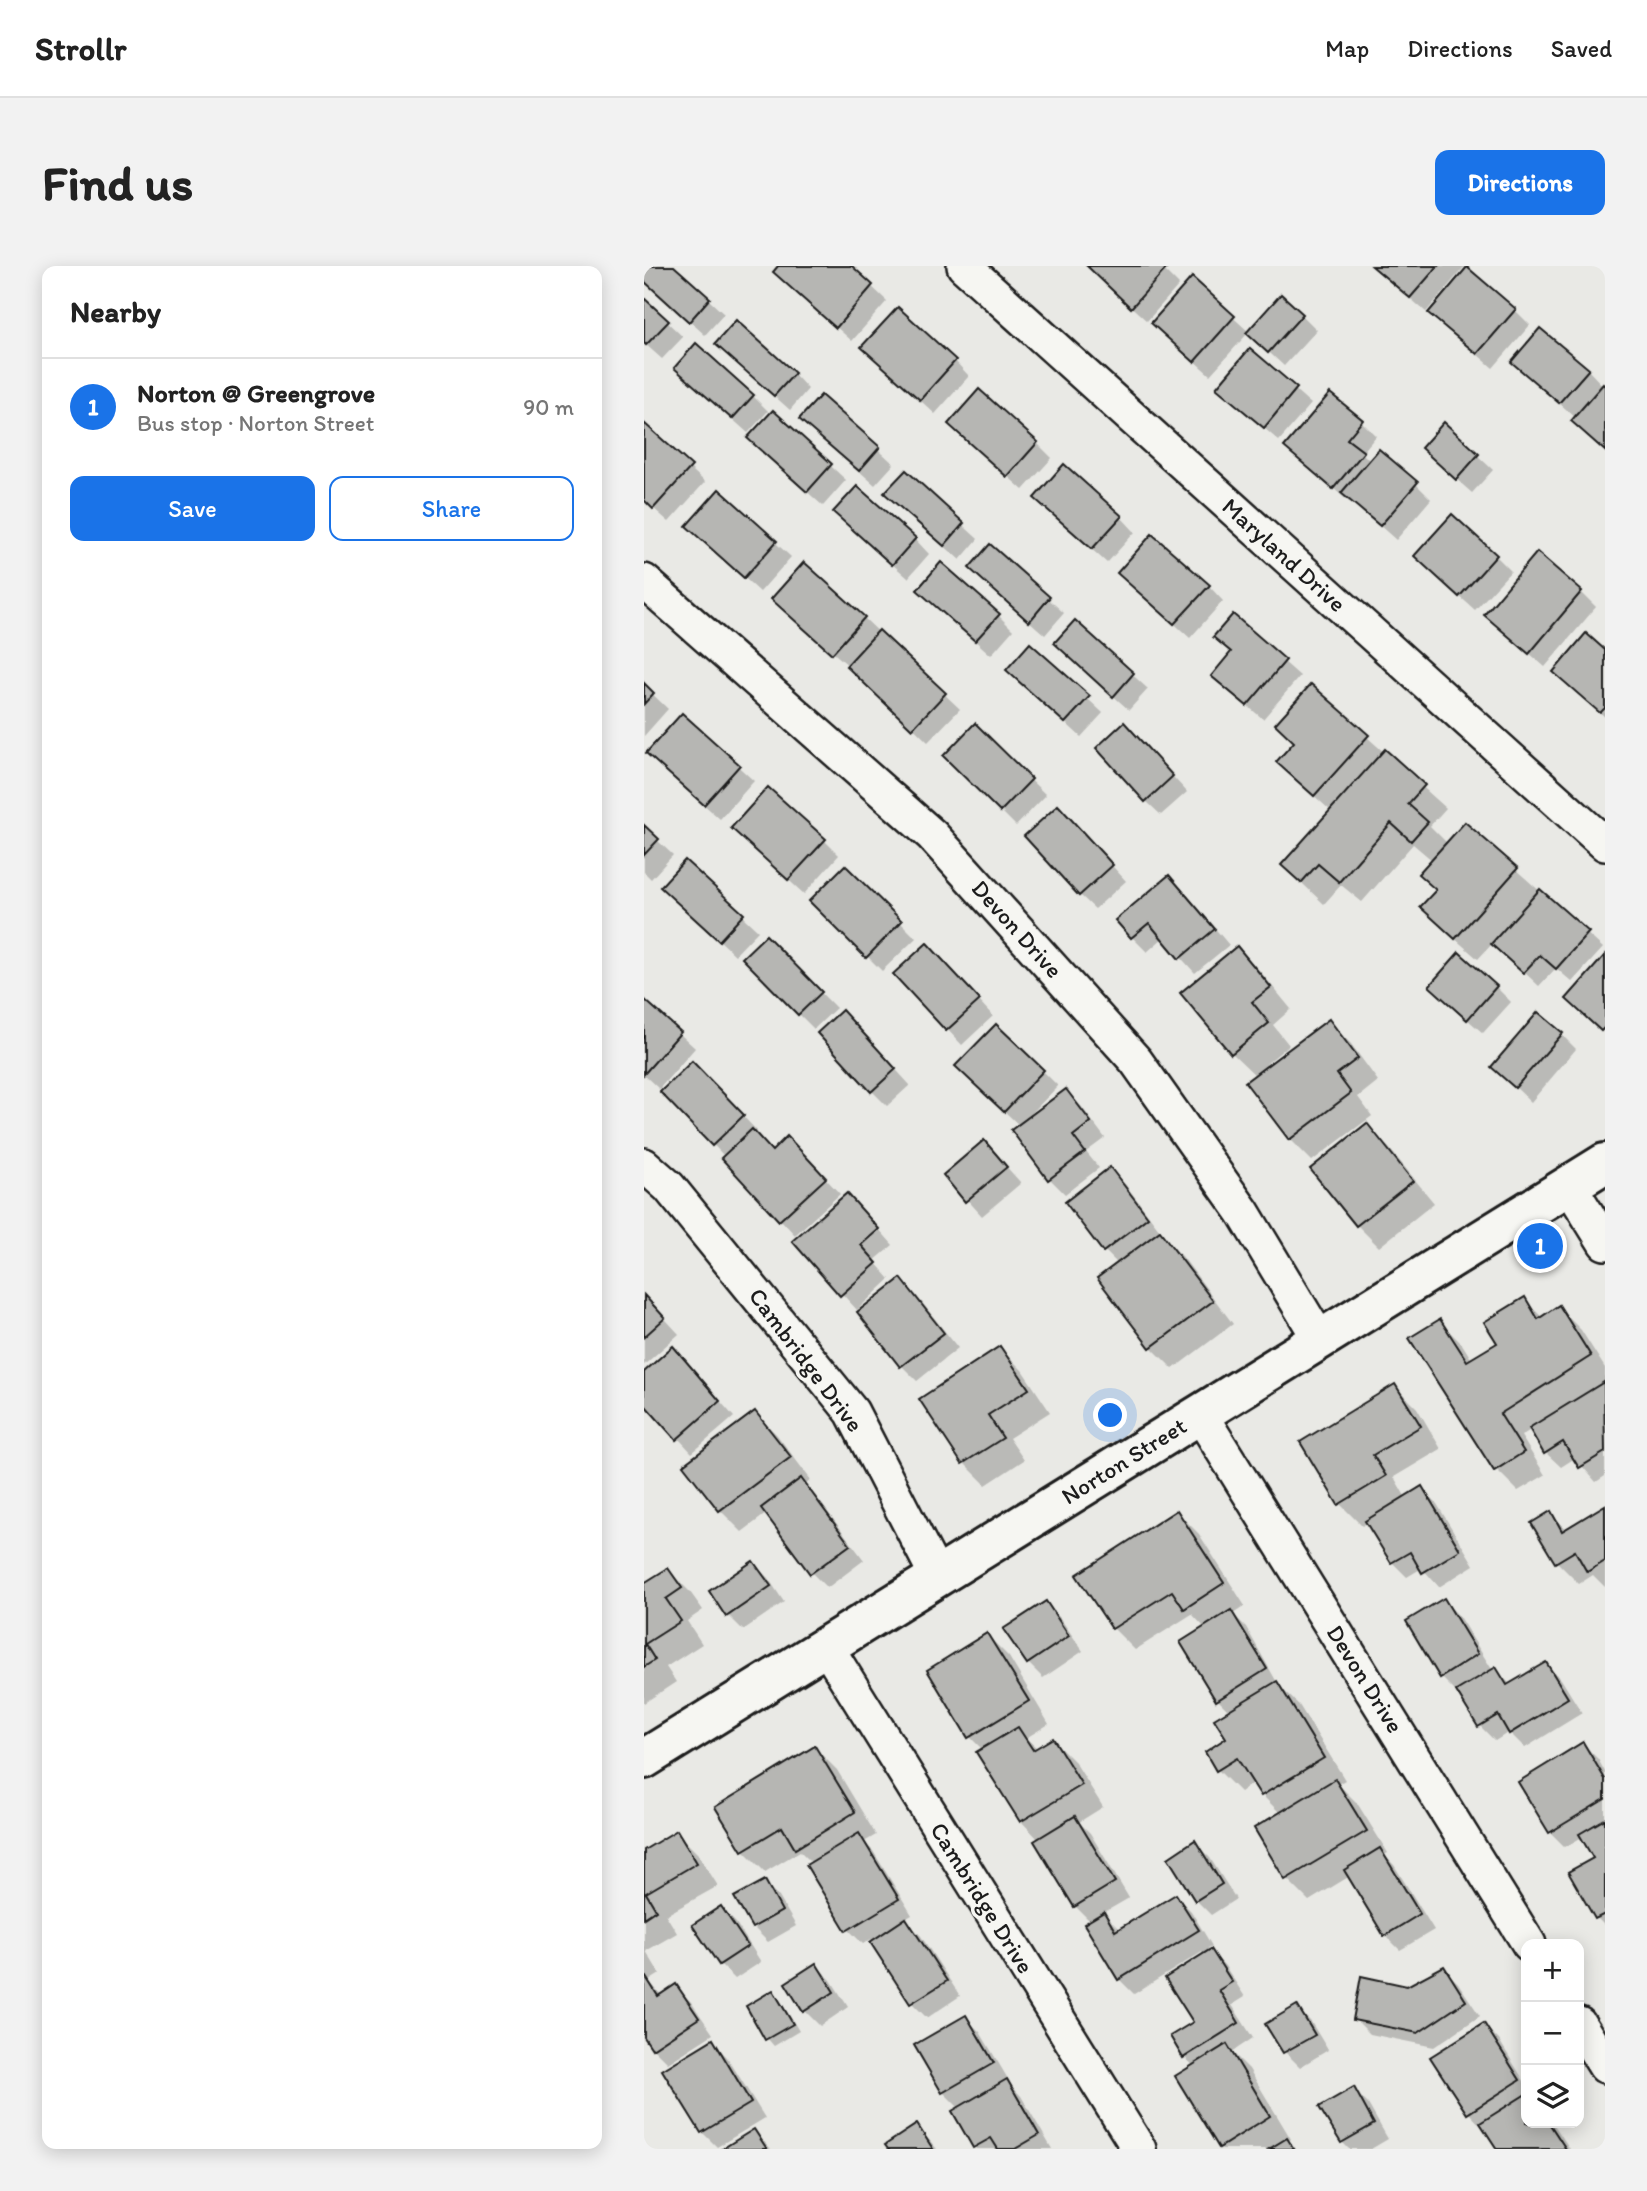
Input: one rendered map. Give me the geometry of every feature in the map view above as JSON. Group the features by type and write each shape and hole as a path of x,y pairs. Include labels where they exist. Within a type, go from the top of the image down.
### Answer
{"street":[{"name":"Maryland Drive","path":"964,266 1605,844"},
{"name":"Devon Drive","path":"644,581 932,835 1136,1062 1243,1212 1320,1340"},
{"name":"Norton Street","path":"644,1759 1605,1163"},
{"name":"Cambridge Drive","path":"644,1165 669,1188 852,1412 937,1577"},
{"path":"1569,1185 1605,1243"},
{"name":"Devon Drive","path":"1200,1414 1526,1939"},
{"name":"Cambridge Drive","path":"826,1646 1139,2149"},
{"path":"1584,2032 1605,2066"}],"building":[{"path":"644,266 674,266 710,298 689,322 644,281"},
{"path":"778,266 852,266 873,285 836,328 773,272"},
{"path":"1087,266 1162,266 1166,269 1131,308"},
{"path":"1372,266 1438,266 1410,298"},
{"path":"1467,267 1516,309 1477,354 1428,313"},
{"path":"1192,277 1235,316 1194,362 1151,323"},
{"path":"1281,294 1303,314 1268,353 1246,333"},
{"path":"644,298 669,321 646,345 644,343"},
{"path":"898,307 956,360 920,400 861,347"},
{"path":"736,320 795,373 774,396 715,344"},
{"path":"1540,328 1589,369 1559,403 1511,362"},
{"path":"696,343 754,395 732,419 674,368"},
{"path":"1250,348 1297,388 1264,428 1216,388"},
{"path":"1603,384 1605,386 1605,451 1571,421"},
{"path":"979,389 1038,442 1007,477 948,424"},
{"path":"1330,393 1363,420 1347,439 1364,452 1333,489 1284,447"},
{"path":"821,395 880,447 859,471 799,419"},
{"path":"773,410 832,464 807,492 747,438"},
{"path":"1444,422 1479,454 1456,480 1421,448"},
{"path":"644,423 692,466 653,509 644,500"},
{"path":"1379,449 1418,482 1380,526 1341,493"},
{"path":"1064,464 1122,516 1092,549 1034,498"},
{"path":"906,470 964,523 944,546 884,493"},
{"path":"857,486 916,538 892,565 833,512"},
{"path":"719,489 777,541 744,578 686,526"},
{"path":"1452,514 1497,555 1459,597 1414,556"},
{"path":"1152,534 1210,585 1174,624 1117,573"},
{"path":"990,544 1050,597 1029,622 969,568"},
{"path":"1537,552 1582,591 1529,654 1484,615"},
{"path":"804,562 865,617 832,654 771,599"},
{"path":"941,562 1000,614 975,641 917,590"},
{"path":"1233,614 1286,660 1247,706 1211,676 1231,652 1213,637"},
{"path":"1075,620 1134,673 1113,697 1054,643"},
{"path":"879,630 946,693 912,729 846,666"},
{"path":"1586,633 1605,650 1605,708 1600,713 1553,672"},
{"path":"1030,643 1090,696 1065,723 1006,670"},
{"path":"644,683 654,693 644,704"},
{"path":"1311,684 1369,735 1314,796 1276,762 1294,742 1275,724"},
{"path":"682,713 740,765 704,805 646,753"},
{"path":"1124,722 1173,776 1145,802 1096,748"},
{"path":"975,723 1032,779 1000,812 943,756"},
{"path":"1385,749 1425,785 1408,804 1428,822 1411,841 1391,823 1339,882 1318,864 1301,883 1281,865"},
{"path":"768,787 826,839 788,880 731,828"},
{"path":"1058,805 1113,865 1079,896 1024,836"},
{"path":"1465,822 1518,868 1455,939 1420,907 1436,890 1418,874"},
{"path":"644,825 659,839 644,855"},
{"path":"685,860 744,914 719,941 660,887"},
{"path":"845,865 902,921 866,958 809,901"},
{"path":"1169,875 1215,929 1179,959 1149,923 1131,938 1115,920"},
{"path":"1540,889 1589,932 1556,969 1540,955 1523,973 1491,944"},
{"path":"766,935 822,992 798,1015 742,958"},
{"path":"927,943 980,1000 946,1031 893,974"},
{"path":"1237,946 1271,987 1252,1002 1269,1023 1231,1054 1180,993"},
{"path":"1459,952 1497,986 1467,1020 1429,986"},
{"path":"1605,955 1605,1027 1601,1031 1566,999"},
{"path":"644,999 681,1032 644,1074"},
{"path":"842,1010 896,1069 871,1092 817,1033"},
{"path":"1538,1012 1563,1033 1515,1088 1491,1067"},
{"path":"1329,1019 1358,1058 1337,1074 1351,1093 1289,1140 1245,1082"},
{"path":"996,1024 1044,1070 1004,1112 955,1066"},
{"path":"692,1061 744,1115 712,1146 660,1092"},
{"path":"1066,1089 1091,1122 1073,1136 1085,1152 1048,1180 1011,1130"},
{"path":"1367,1123 1413,1181 1356,1226 1310,1169"},
{"path":"752,1129 772,1151 787,1136 826,1178 779,1221 721,1158"},
{"path":"984,1140 1007,1167 965,1202 943,1175"},
{"path":"1110,1167 1148,1217 1103,1252 1065,1202"},
{"path":"847,1193 879,1229 861,1245 877,1263 840,1296 792,1241"},
{"path":"1160,1231 1213,1301 1150,1348 1097,1278"},
{"path":"901,1278 944,1333 900,1367 857,1312"},
{"path":"644,1295 665,1318 644,1337"},
{"path":"1525,1297 1538,1319 1559,1305 1591,1356 1500,1414 1524,1452 1494,1471 1409,1338 1440,1319 1467,1361 1497,1343 1484,1322"},
{"path":"673,1346 720,1401 676,1440 644,1404 644,1372"},
{"path":"1000,1346 1029,1389 988,1415 1003,1438 962,1464 919,1399"},
{"path":"1604,1382 1605,1452 1579,1468 1563,1442 1544,1454 1529,1428"},
{"path":"1395,1384 1421,1426 1373,1455 1386,1476 1338,1505 1300,1442"},
{"path":"755,1411 791,1457 719,1511 683,1465"},
{"path":"801,1478 850,1545 810,1574 761,1508"},
{"path":"1422,1486 1460,1550 1422,1573 1410,1552 1391,1563 1365,1521"},
{"path":"1605,1505 1605,1561 1587,1572 1575,1551 1555,1563 1531,1523 1551,1511 1562,1531"},
{"path":"1177,1510 1224,1583 1184,1609 1172,1591 1112,1629 1076,1575"},
{"path":"753,1561 771,1586 726,1617 709,1591"},
{"path":"668,1568 682,1588 666,1599 681,1621 645,1644 655,1660 644,1667 644,1583"},
{"path":"1444,1598 1478,1654 1440,1678 1406,1621"},
{"path":"1046,1601 1069,1636 1027,1664 1003,1629"},
{"path":"1231,1610 1267,1669 1216,1701 1180,1642"},
{"path":"987,1633 1029,1701 968,1738 927,1670"},
{"path":"1546,1662 1568,1698 1509,1734 1498,1715 1478,1727 1456,1691 1496,1667 1507,1685"},
{"path":"1277,1681 1324,1758 1261,1796 1237,1758 1216,1771 1205,1752 1226,1738 1214,1719"},
{"path":"1018,1727 1033,1750 1053,1738 1082,1785 1020,1822 976,1752"},
{"path":"1583,1742 1605,1779 1605,1799 1549,1833 1518,1782"},
{"path":"815,1746 855,1812 795,1849 782,1827 742,1851 715,1807"},
{"path":"1335,1779 1367,1831 1285,1880 1254,1828"},
{"path":"1075,1816 1115,1882 1074,1907 1034,1841"},
{"path":"1605,1819 1605,1914 1595,1919 1568,1872 1593,1858 1579,1834"},
{"path":"677,1830 697,1863 646,1893 656,1910 644,1918 644,1850"},
{"path":"859,1833 899,1899 846,1931 806,1865"},
{"path":"1195,1840 1222,1884 1195,1901 1168,1858"},
{"path":"1380,1848 1420,1914 1384,1936 1344,1870"},
{"path":"765,1880 782,1911 752,1928 734,1897"},
{"path":"1176,1894 1199,1930 1118,1980 1084,1924 1104,1912 1115,1931"},
{"path":"721,1906 748,1946 719,1965 692,1925"},
{"path":"906,1918 947,1981 910,2004 870,1942"},
{"path":"1211,1949 1232,1982 1219,1990 1239,2023 1183,2058 1170,2036 1193,2022 1165,1978"},
{"path":"816,1963 834,1992 803,2012 785,1983"},
{"path":"1444,1966 1466,2001 1418,2033 1353,2020 1361,1976 1407,1986"},
{"path":"644,1974 658,1996 676,1984 699,2018 652,2049 644,2037"},
{"path":"773,1990 793,2024 765,2040 746,2006"},
{"path":"1297,2005 1315,2035 1283,2053 1265,2024"},
{"path":"966,2015 994,2063 942,2093 914,2045"},
{"path":"1484,2023 1520,2080 1467,2114 1430,2057"},
{"path":"713,2039 751,2103 701,2133 662,2070"},
{"path":"1227,2044 1270,2116 1219,2148 1175,2076"},
{"path":"1007,2079 1039,2135 1015,2149 998,2149 991,2138 973,2148 952,2111"},
{"path":"1354,2087 1374,2124 1341,2143 1319,2107"},
{"path":"1521,2097 1521,2128 1552,2128 1566,2149 1497,2149 1480,2123"},
{"path":"917,2124 933,2149 888,2149 885,2145"},
{"path":"754,2129 767,2149 722,2149"},
{"path":"1287,2138 1294,2149 1269,2149"}],"place":[{"name":"Norton @ Greengrove","path":"1540,1246"}]}
